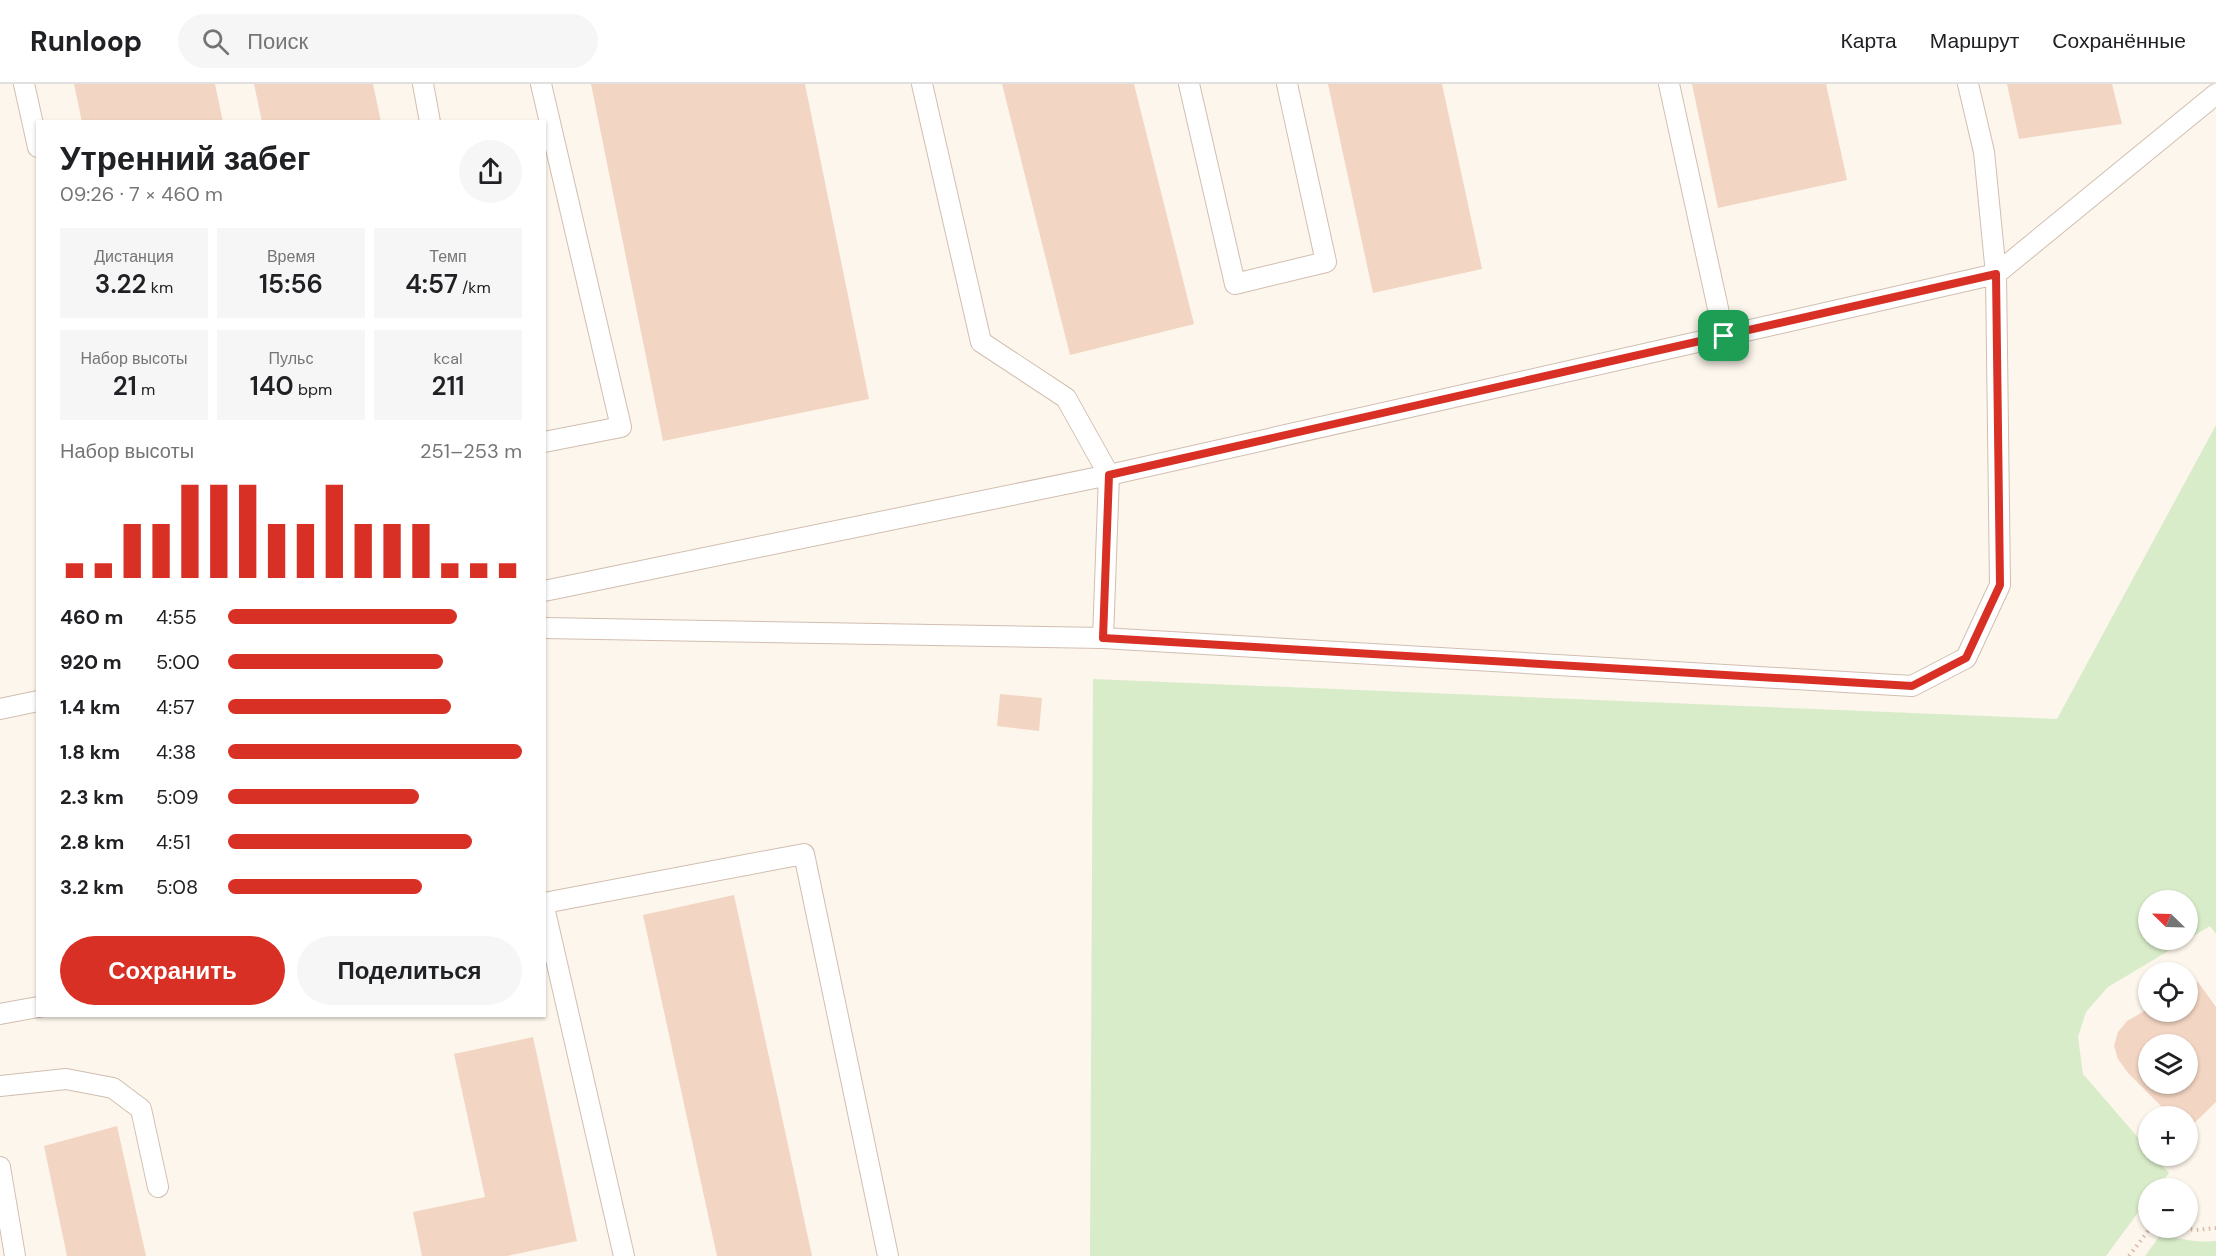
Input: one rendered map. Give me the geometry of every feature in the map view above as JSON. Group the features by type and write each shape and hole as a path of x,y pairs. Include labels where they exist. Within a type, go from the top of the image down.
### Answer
{"lane":[{"path":"24,84 36,138"},
{"path":"423,84 430,120"},
{"path":"541,84 621,427 546,442"},
{"path":"922,84 981,342 1066,398 1109,475 1103,638"},
{"path":"1189,84 1235,284 1326,262 1287,84"},
{"path":"1669,84 1724,336"},
{"path":"546,628 1103,638 1912,686 1966,658 2000,585 1996,274 1984,152 1968,84"},
{"path":"546,591 1109,475 1996,274 2216,94"},
{"path":"0,710 36,701"},
{"path":"546,905 804,854 888,1256"},
{"path":"546,914 624,1256"},
{"path":"0,1014 36,1007"},
{"path":"0,1086 66,1079 113,1088 141,1109 158,1187"},
{"path":"0,1167 15,1256"}],"path":[{"path":"2198,1230 2216,1228"},
{"path":"2129,1256 2143,1238"}],"green space":[{"path":"2216,425 2216,934 2210,926 2198,933 2198,890 2138,890 2138,950 2170,950 2150,962 2138,962 2138,969 2108,987 2086,1012 2078,1037 2083,1074 2138,1137 2138,1166 2163,1166 2169,1173 2165,1178 2138,1178 2138,1213 2106,1256 1090,1256 1093,679 2057,719"},
{"path":"2158,1238 2216,1241 2216,1256 2145,1256"}],"building":[{"path":"74,84 215,84 223,120 82,120"},
{"path":"254,84 373,84 381,120 262,120"},
{"path":"591,84 805,84 869,399 663,441"},
{"path":"1002,84 1134,84 1194,324 1070,355"},
{"path":"1328,84 1442,84 1482,269 1373,293"},
{"path":"1692,84 1826,84 1847,180 1718,208"},
{"path":"2007,84 2112,84 2122,124 2019,139"},
{"path":"1000,694 1042,698 1039,731 997,726"},
{"path":"734,895 812,1256 717,1256 643,915"},
{"path":"2198,982 2216,1007 2216,1102 2198,1119 2198,1106 2161,1106 2149,1094 2198,1094 2198,1034 2138,1034 2138,1083 2118,1059 2114,1046 2118,1032 2127,1021 2138,1015 2138,1022 2198,1022"},
{"path":"533,1037 577,1241 507,1256 422,1256 413,1212 485,1197 454,1054"},
{"path":"117,1126 146,1256 67,1256 44,1146"}],"route":[{"path":"1996,274 2000,585 1966,658 1912,686 1103,638 1109,475 1724,336 1996,274"}]}
